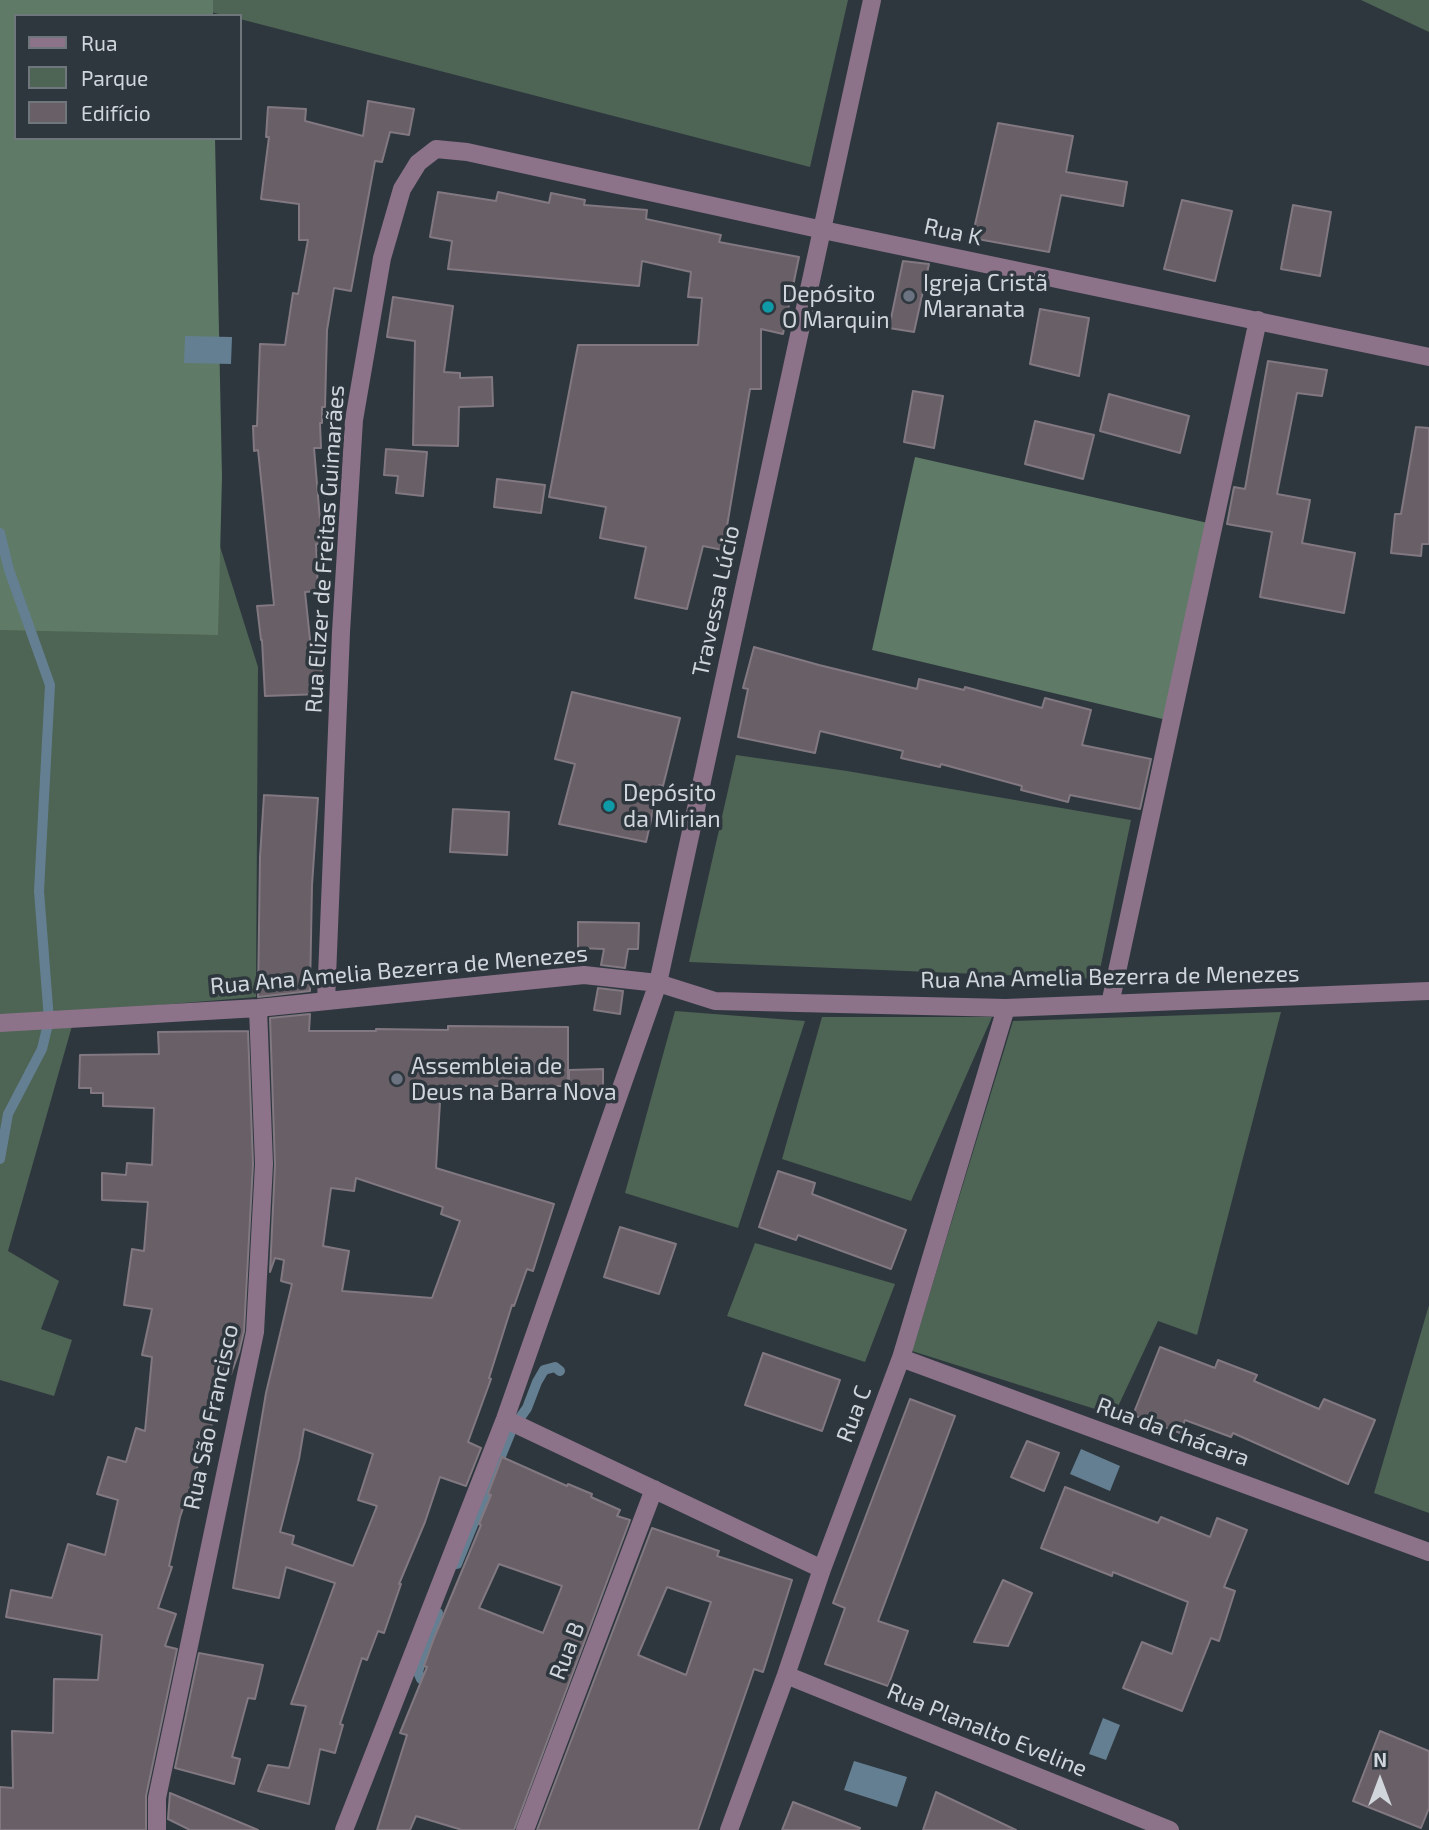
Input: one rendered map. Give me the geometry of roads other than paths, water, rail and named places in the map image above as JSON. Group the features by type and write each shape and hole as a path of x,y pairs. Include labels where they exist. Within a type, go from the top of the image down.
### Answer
{"street":[{"name":"Travessa Lúcio","path":"344,1830 505,1419 659,983 872,0"},
{"name":"Rua Elizer de Freitas Guimarães","path":"326,1001 341,632 354,420 382,258 402,189 418,163 436,149 467,152"},
{"name":"Rua K","path":"467,152 823,230 1429,356"},
{"path":"1110,1004 1258,320"},
{"name":"Rua Ana Amelia Bezerra de Menezes","path":"0,1023 258,1008 584,975 659,983 715,1001 1006,1009 1429,991"},
{"name":"Rua São Francisco","path":"157,1830 157,1798 255,1332 264,1164 258,1008"},
{"name":"Rua C","path":"729,1830 901,1358 1006,1009"},
{"name":"Rua da Chácara","path":"901,1358 1429,1552"},
{"path":"505,1419 822,1569"},
{"name":"Rua B","path":"525,1830 654,1489"},
{"name":"Rua Planalto Eveline","path":"786,1675 1170,1830"}],"water":[{"path":"185,336 232,337 231,364 184,363"},
{"path":"1081,1449 1120,1466 1110,1491 1070,1474"},
{"path":"1103,1718 1120,1725 1106,1760 1089,1754"},
{"path":"854,1761 907,1777 897,1807 844,1790"}],"waterway":[{"path":"0,533 9,570 50,685 39,891 49,1020 42,1049 8,1114 0,1159"},
{"path":"457,1564 512,1429 527,1408 537,1382 544,1370 555,1367 560,1371"},
{"path":"421,1679 418,1672 438,1613"}],"place":[{"name":"Igreja Cristã Maranata","path":"909,296"},
{"name":"Depósito O Marquin","path":"768,307"},
{"name":"Depósito da Mirian","path":"609,806"},
{"name":"Assembleia de Deus na Barra Nova","path":"397,1079"}]}
